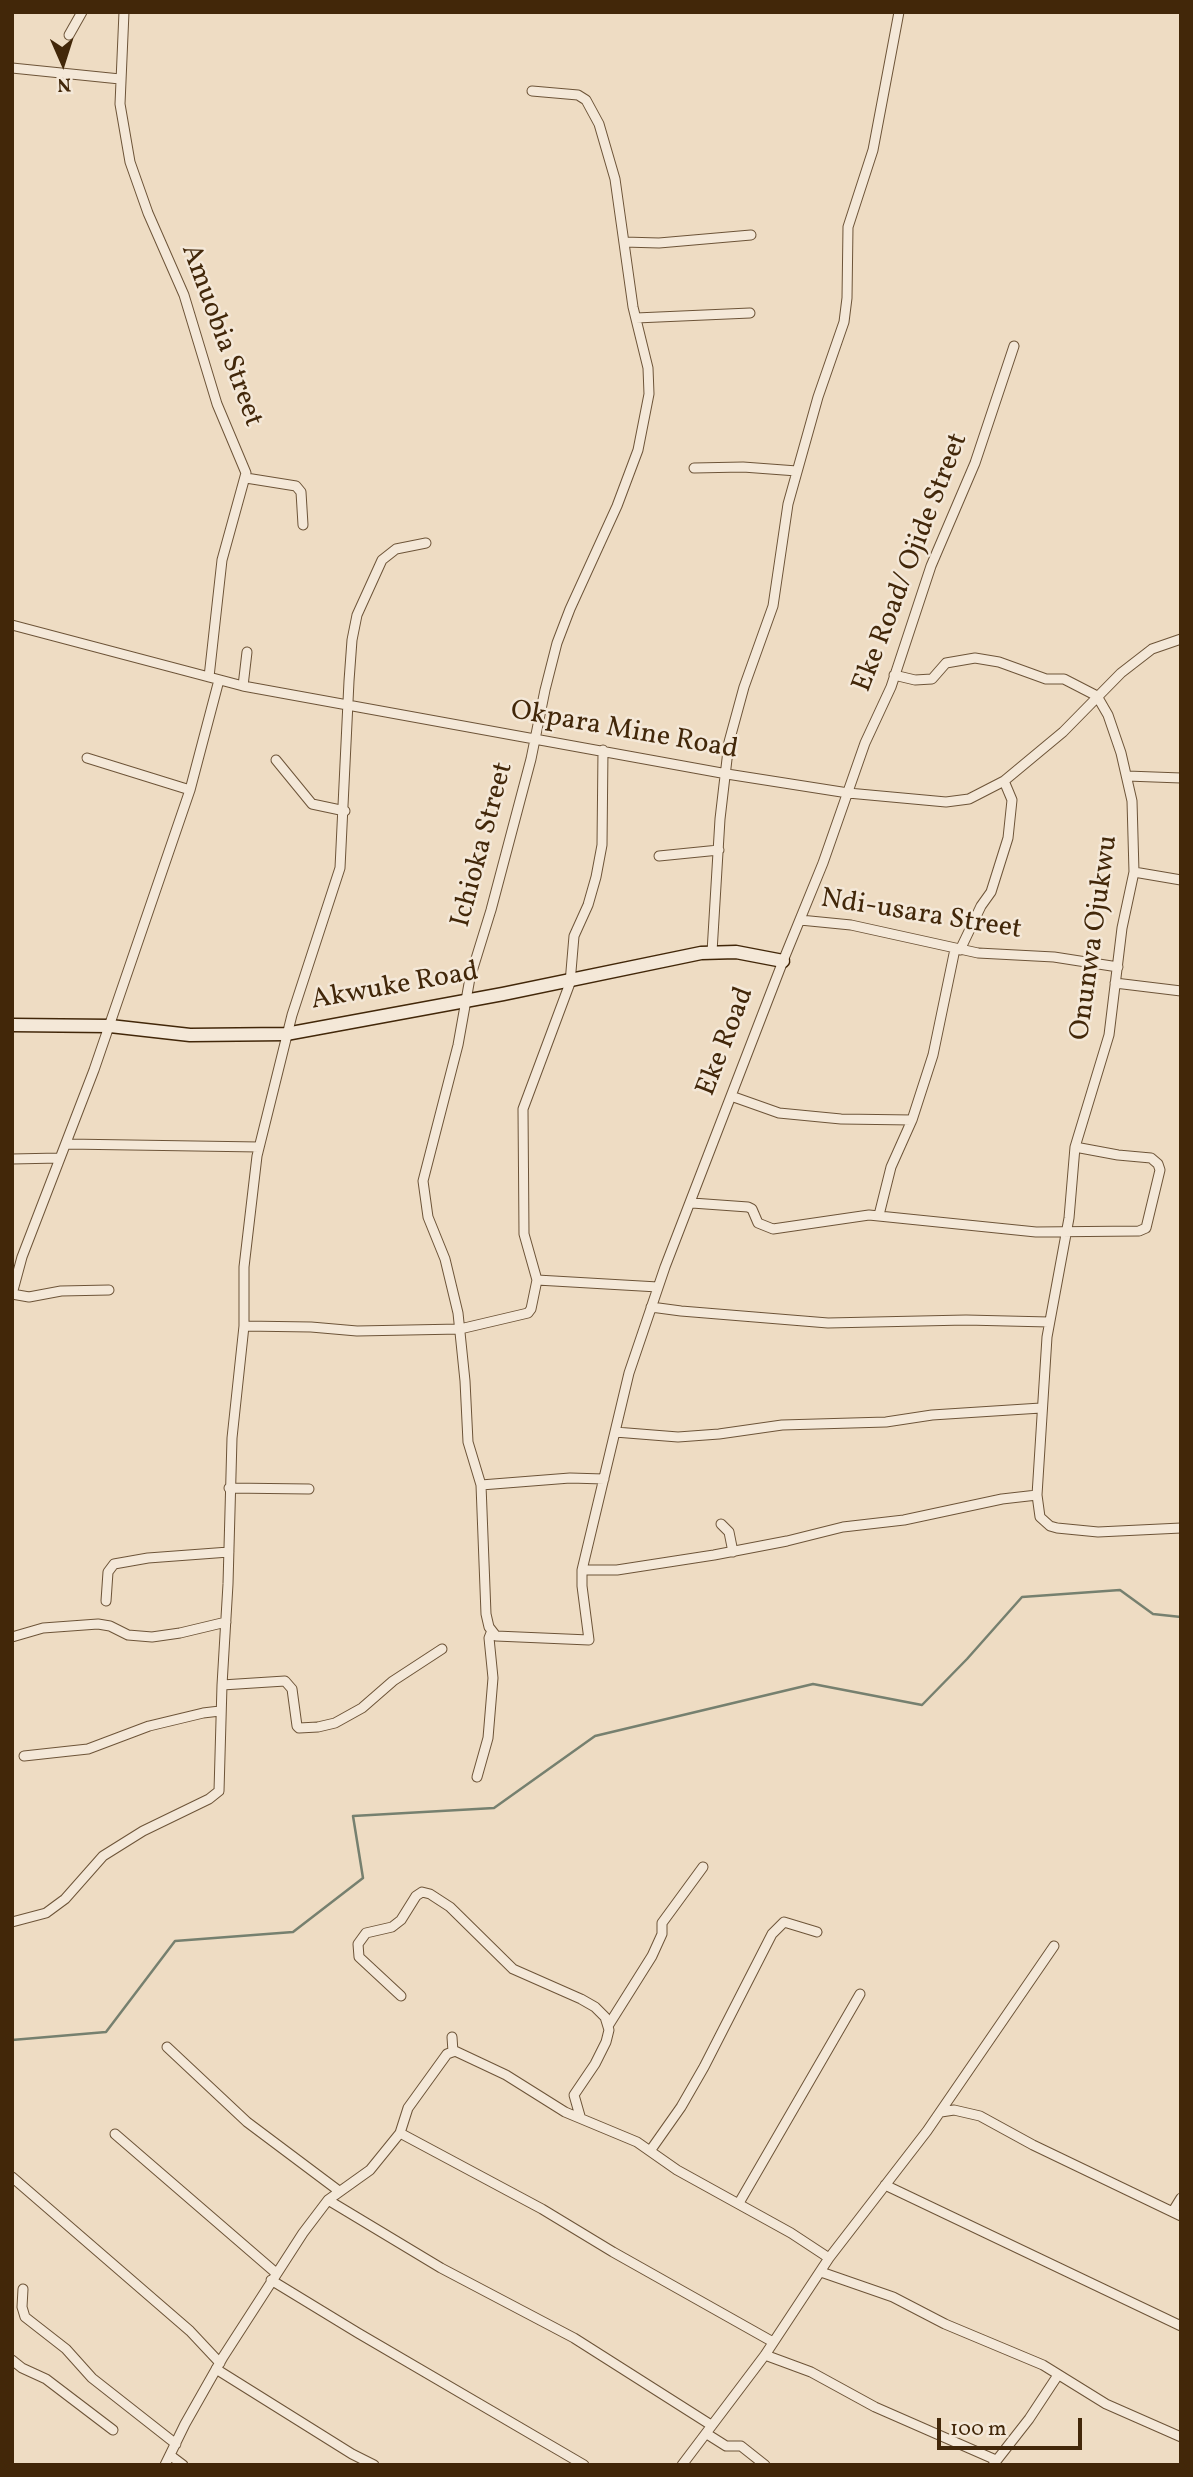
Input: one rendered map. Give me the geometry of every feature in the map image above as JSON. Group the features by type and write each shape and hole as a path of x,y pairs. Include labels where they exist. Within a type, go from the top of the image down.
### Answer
{"main road":[{"name":"Akwuke Road","path":"12,1025 110,1026 190,1035 286,1034 712,952 736,952 783,961"}],"street":[{"path":"69,35 82,12"},
{"name":"Amuobia Street","path":"124,12 120,79 121,121 134,176 184,295 208,380 245,467 246,478"},
{"path":"712,952 720,819 729,742 744,687 776,592 788,504 797,471 818,397 844,322 848,227 873,150 899,12"},
{"path":"12,68 120,79"},
{"name":"Ichioka Street","path":"477,1777 488,1738 493,1678 489,1638 491,1633 486,1614 481,1485 468,1442 460,1329 452,1284 428,1217 423,1191 425,1168 458,1045 464,1001 536,741 545,690 560,633 617,506 644,427 649,380 647,356 636,318 615,179 599,124 592,108 578,95 532,91"},
{"path":"624,242 659,243 751,235"},
{"path":"636,318 750,313"},
{"name":"Eke Road/ Ojide Street","path":"848,793 865,743 894,675 931,566 975,463 1014,346"},
{"path":"694,468 743,467 797,471"},
{"path":"109,1290 61,1291 29,1297 12,1294 22,1257 110,1026 190,790 214,678 222,560 246,478 296,486 302,498 303,525"},
{"path":"12,1922 46,1913 65,1899 103,1856 143,1831 209,1799 219,1791 220,1711 229,1552 229,1488 244,1326 244,1267 259,1147 286,1034 340,868 352,640 357,615 382,560 396,550 426,543"},
{"name":"Okpara Mine Road","path":"12,625 243,686 727,774 848,793 954,802 978,795 1004,781 1063,732 1097,696 1146,653 1181,639"},
{"path":"243,686 247,652"},
{"path":"894,675 915,680 932,679 946,663 975,658 999,662 1046,678 1065,680 1097,696"},
{"name":"Onunwa Ojukwu","path":"1037,1495 1049,1321 1067,1230 1075,1147 1105,1050 1122,928 1134,872 1134,821 1127,776 1108,715 1097,696"},
{"path":"244,1326 357,1331 460,1329 528,1313 533,1305 537,1280 524,1234 523,1109 570,979 574,936 593,892 600,856 603,750"},
{"path":"87,758 190,790"},
{"path":"275,760 312,804 345,811"},
{"path":"1127,776 1181,778"},
{"path":"879,1215 891,1167 912,1120 933,1055 958,950 991,892 1008,838 1012,800 1004,781"},
{"name":"Eke Road","path":"491,1633 504,1637 587,1642 590,1638 582,1570 629,1373 658,1287 848,793"},
{"path":"659,856 719,850"},
{"path":"1134,872 1181,880"},
{"name":"Ndi-usara Street","path":"800,920 851,925 958,950 1054,957 1118,967"},
{"path":"1115,983 1181,991"},
{"path":"731,1096 779,1113 841,1119 912,1120"},
{"path":"67,1144 259,1147"},
{"path":"692,1202 750,1208 758,1223 767,1228 879,1215 1019,1231 1139,1231 1146,1228 1160,1170 1158,1164 1151,1158 1075,1147"},
{"path":"12,1160 60,1158"},
{"path":"537,1280 658,1287"},
{"path":"651,1307 818,1322 1049,1321"},
{"path":"615,1432 678,1437 782,1426 886,1422 932,1415 1041,1408"},
{"path":"481,1485 570,1478 604,1479"},
{"path":"229,1488 309,1489"},
{"path":"582,1570 617,1570 733,1552 843,1527 904,1520 1002,1499 1037,1495 1040,1517 1050,1526 1057,1528 1098,1532 1181,1528"},
{"path":"721,1524 729,1532 733,1552"},
{"path":"106,1601 108,1572 114,1564 148,1558 229,1552"},
{"path":"12,1637 43,1628 98,1624 110,1626 128,1635 152,1637 226,1622"},
{"path":"222,1685 285,1681 292,1689 296,1726 318,1727 335,1723 362,1707 393,1681 442,1649"},
{"path":"24,1755 88,1749 149,1726 220,1711"},
{"path":"608,2026 652,1956 662,1934 662,1923 703,1867"},
{"path":"401,1996 359,1957 358,1944 366,1933 392,1927 401,1920 416,1896 422,1892 450,1907 513,1969 595,2007 605,2017 608,2033 602,2051 574,2095 580,2116"},
{"path":"650,2151 681,2107 704,2067 772,1934 784,1922 817,1932"},
{"path":"682,2465 765,2355 829,2258 941,2112 1054,1946"},
{"path":"739,2203 860,1994"},
{"path":"452,2037 453,2052"},
{"path":"167,2047 247,2122 338,2191"},
{"path":"183,2465 168,2460 218,2366 273,2276 328,2200 370,2170 400,2133 408,2108 447,2054 455,2051 506,2075 565,2112 637,2142 677,2170 739,2203 829,2258"},
{"path":"941,2112 954,2110 980,2116 1033,2145 1177,2214 1181,2198"},
{"path":"400,2133 542,2209 773,2342"},
{"path":"115,2134 273,2276 358,2333 584,2465"},
{"path":"12,2176 190,2331 218,2366 352,2454 374,2465"},
{"path":"885,2185 1181,2326"},
{"path":"328,2200 441,2268 574,2338 709,2430 726,2446 741,2446 765,2465"},
{"path":"821,2272 893,2297 945,2324 1022,2356 1106,2404 1181,2437"},
{"path":"23,2289 22,2306 25,2317 66,2349 92,2378 176,2444"},
{"path":"765,2355 811,2372 875,2407 994,2462 1029,2419 1058,2375"},
{"path":"12,2360 22,2368 46,2379 113,2430"}],"waterway":[{"path":"12,2040 106,2032 175,1941 293,1932 363,1878 353,1816 494,1808 595,1736 813,1684 922,1705 1022,1597 1120,1590 1153,1614 1181,1617"}]}
